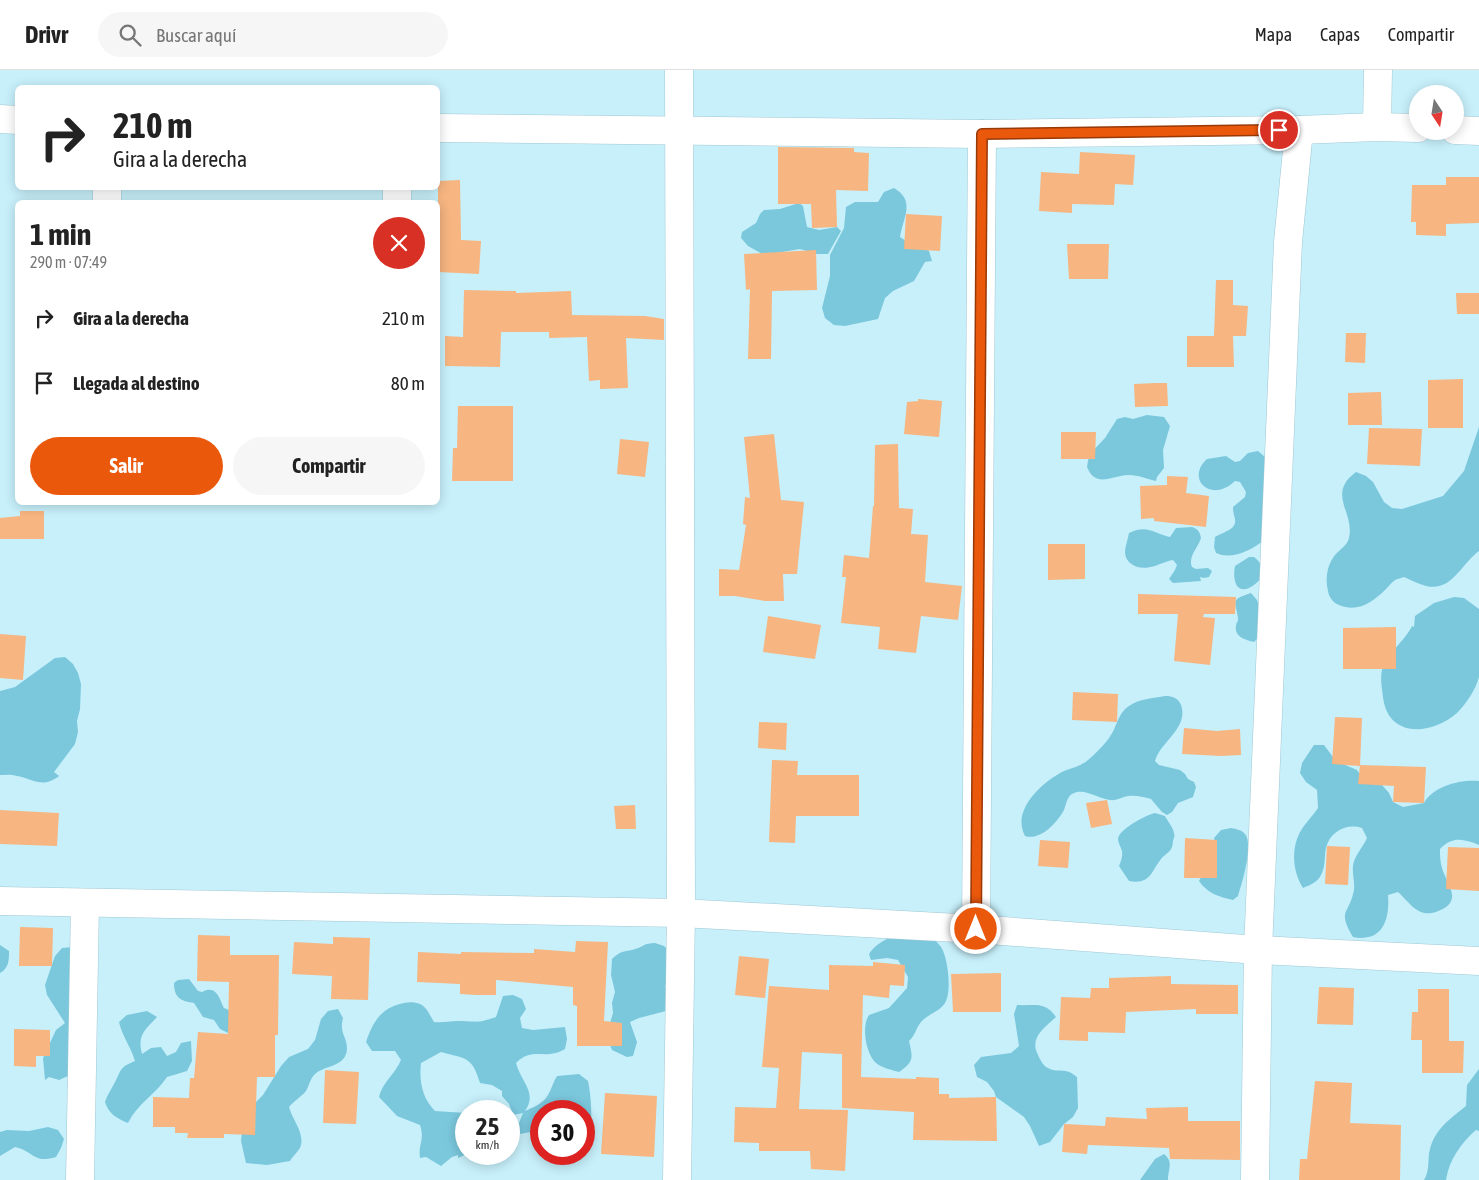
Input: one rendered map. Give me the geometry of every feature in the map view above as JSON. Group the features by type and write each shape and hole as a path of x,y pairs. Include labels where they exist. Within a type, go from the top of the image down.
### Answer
{"street":[{"path":"677,1180 681,913 679,70"},
{"path":"1377,126 1378,70"},
{"path":"0,119 15,120"},
{"path":"440,128 982,134 1299,130 1377,126 1409,128"},
{"path":"1255,1180 1258,950 1288,242 1299,130"},
{"path":"1464,130 1479,131"},
{"path":"976,929 982,134"},
{"path":"0,901 85,904 681,913 976,929 1258,950 1479,961"},
{"path":"80,1180 85,904"}],"shaded area":[{"path":"894,188 905,198 906,204 900,237 929,251 932,261 925,262 914,281 893,291 885,298 878,319 845,326 834,325 825,318 822,308 830,276 830,255 844,228 846,207 855,202 878,202 884,192"},
{"path":"799,203 803,206 807,227 819,230 837,227 841,231 828,254 817,254 800,249 764,255 748,246 741,238 742,232 756,223 764,210 780,209"},
{"path":"1147,415 1164,417 1170,426 1163,450 1164,468 1156,481 1132,475 1105,479 1095,478 1087,467 1089,455 1105,438 1117,419 1125,417 1133,419"},
{"path":"1479,427 1479,551 1455,576 1443,585 1435,587 1426,586 1404,577 1395,580 1376,598 1365,605 1353,608 1335,603 1329,593 1327,577 1332,559 1349,538 1350,529 1342,496 1347,480 1356,472 1366,476 1373,482 1384,502 1392,508 1402,509 1443,496 1464,471"},
{"path":"1258,451 1266,458 1263,541 1252,548 1234,555 1216,553 1214,547 1215,537 1234,526 1233,507 1245,497 1246,492 1240,482 1235,481 1217,490 1204,486 1200,481 1201,467 1207,459 1226,456 1235,462 1240,461 1248,453"},
{"path":"1192,527 1198,531 1201,538 1191,559 1192,567 1196,569 1208,568 1212,571 1209,577 1200,577 1201,581 1173,583 1169,579 1177,565 1173,560 1142,568 1134,566 1126,557 1125,551 1129,533 1141,529 1151,530 1170,537 1176,528"},
{"path":"1249,557 1257,559 1262,569 1262,578 1251,587 1244,589 1237,586 1234,574 1235,566"},
{"path":"1251,593 1259,606 1258,638 1254,642 1241,637 1236,630 1238,618 1235,604 1239,597"},
{"path":"1454,597 1464,598 1479,609 1478,682 1464,705 1447,720 1436,726 1424,729 1412,729 1402,726 1393,720 1387,711 1381,680 1384,664 1412,626 1414,627 1415,616 1434,603"},
{"path":"65,657 73,664 78,673 81,684 80,709 75,744 54,772 59,776 43,783 15,775 0,775 0,691 15,687 55,658"},
{"path":"1165,696 1177,699 1181,705 1181,721 1178,728 1162,747 1155,761 1159,765 1180,770 1188,779 1194,782 1196,787 1193,797 1178,803 1172,812 1167,815 1148,798 1126,796 1110,800 1077,792 1069,797 1061,815 1048,830 1036,836 1025,836 1022,816 1025,807 1038,790 1055,776 1088,760 1109,738 1122,713 1129,706 1141,700"},
{"path":"1314,745 1324,745 1336,761 1357,770 1363,779 1382,785 1389,793 1393,802 1403,807 1424,803 1434,792 1448,785 1464,781 1479,781 1479,845 1468,841 1454,840 1440,849 1441,866 1452,893 1450,903 1445,908 1436,912 1424,913 1415,908 1398,892 1388,895 1388,913 1378,933 1363,938 1353,937 1345,917 1354,890 1354,862 1367,838 1362,828 1356,827 1340,830 1331,837 1326,848 1323,872 1318,880 1303,888 1295,868 1294,854 1296,841 1301,830 1318,808 1317,790 1306,782 1300,773 1302,763"},
{"path":"1155,813 1165,816 1173,829 1172,848 1146,879 1136,882 1129,881 1119,866 1122,850 1118,839 1128,827 1140,819"},
{"path":"1231,828 1245,834 1248,846 1242,882 1238,896 1233,900 1214,894 1199,881 1216,849 1214,838 1221,830"},
{"path":"922,928 941,947 946,958 948,975 947,998 940,1009 921,1022 909,1041 910,1062 899,1072 887,1069 872,1059 867,1047 865,1026 869,1015 889,1008 907,988 908,977 898,960 887,958 871,960 869,954 879,943 900,934"},
{"path":"655,943 664,946 668,950 668,976 665,987 668,991 666,1011 630,1022 637,1042 633,1056 627,1057 612,1050 610,1045 610,1023 615,992 611,975 612,959 621,952"},
{"path":"0,945 9,951 9,961 0,973"},
{"path":"73,947 68,1076 59,1080 49,1077 45,1080 43,1058 56,1030 65,1023 47,995 45,985 55,956 62,948"},
{"path":"189,979 198,991 214,991 224,1008 234,1012 232,1035 220,1029 214,1020 203,1017 194,1003 179,998 175,992 174,983 178,980"},
{"path":"513,995 522,999 526,1009 520,1018 522,1028 533,1030 565,1027 567,1039 565,1049 551,1054 528,1055 516,1063 529,1093 529,1105 525,1111 530,1109 530,1132 520,1134 520,1120 523,1113 520,1114 520,1100 506,1100 502,1096 502,1091 492,1085 480,1083 474,1068 467,1060 441,1052 421,1063 422,1089 427,1101 435,1111 455,1112 455,1156 441,1166 426,1157 420,1158 422,1135 420,1125 397,1116 379,1097 383,1087 401,1060 395,1051 372,1051 366,1042 375,1021 390,1008 408,1002 422,1005 434,1022 484,1021 496,1017 503,996"},
{"path":"1017,1005 1044,1006 1052,1012 1056,1017 1043,1029 1035,1043 1038,1055 1046,1067 1052,1070 1069,1072 1077,1077 1078,1108 1073,1117 1064,1124 1050,1142 1039,1146 1024,1117 996,1097 987,1082 977,1077 974,1065 981,1057 1011,1053 1019,1046 1014,1014"},
{"path":"338,1009 343,1018 342,1028 347,1045 346,1055 339,1062 315,1074 306,1091 289,1107 301,1135 299,1149 290,1161 267,1165 246,1163 241,1141 248,1110 263,1095 281,1066 289,1057 308,1049 315,1040 321,1019 328,1011"},
{"path":"147,1011 157,1017 141,1037 142,1054 151,1048 161,1047 167,1056 176,1052 181,1043 191,1041 192,1061 187,1071 167,1077 158,1089 136,1110 128,1123 114,1115 105,1102 121,1070 135,1061 119,1022 127,1015"},
{"path":"1479,1069 1479,1131 1476,1130 1456,1152 1446,1180 1424,1180 1428,1171 1429,1154 1434,1138 1443,1126 1466,1106 1467,1085"},
{"path":"579,1074 588,1081 591,1099 544,1100 557,1076"},
{"path":"48,1127 58,1130 64,1139 56,1157 48,1159 38,1158 15,1147 0,1156 0,1132 7,1130 29,1131"},
{"path":"1164,1154 1170,1163 1168,1180 1140,1180 1155,1159"}],"building":[{"path":"778,147 854,148 854,152 869,153 868,191 836,190 837,227 812,228 811,204 778,204"},
{"path":"1080,152 1135,155 1133,185 1115,184 1114,205 1072,204 1072,213 1039,211 1041,172 1079,174"},
{"path":"1446,177 1479,177 1479,223 1446,224 1446,236 1416,235 1416,222 1411,222 1412,185 1446,185"},
{"path":"460,180 461,240 481,241 479,274 440,272 440,200 438,200 438,190 440,190 440,181"},
{"path":"906,214 942,216 940,251 904,249"},
{"path":"1067,244 1109,244 1108,279 1069,279"},
{"path":"816,250 817,290 772,291 771,359 748,359 750,289 746,290 744,254"},
{"path":"1216,280 1233,280 1233,305 1248,306 1246,336 1233,336 1234,367 1187,367 1187,336 1214,336"},
{"path":"464,290 516,291 516,293 571,291 572,315 645,316 664,319 664,340 626,338 628,388 600,389 600,380 589,381 587,337 549,338 549,332 501,332 500,367 445,366 445,336 463,337"},
{"path":"1456,293 1479,293 1479,314 1457,314"},
{"path":"1346,333 1366,333 1365,363 1345,362"},
{"path":"1463,379 1463,428 1428,428 1428,380"},
{"path":"1167,383 1168,406 1135,407 1134,384"},
{"path":"1381,392 1382,425 1348,425 1348,393"},
{"path":"918,399 942,401 939,437 904,434 907,402 918,401"},
{"path":"458,406 513,406 513,481 452,481 453,448 457,448"},
{"path":"1369,428 1422,429 1420,466 1367,464"},
{"path":"1061,432 1096,432 1095,459 1061,459"},
{"path":"774,434 781,500 804,502 797,574 783,574 784,601 719,596 719,569 739,570 746,525 743,524 745,497 750,498 744,437"},
{"path":"620,439 649,442 645,477 617,474"},
{"path":"898,444 899,508 913,509 911,534 928,535 925,582 962,586 958,620 921,616 916,653 878,649 880,627 841,623 846,577 842,577 844,555 869,558 874,506 875,445"},
{"path":"1167,476 1188,477 1186,493 1209,496 1206,527 1154,521 1154,518 1141,519 1140,486 1167,485"},
{"path":"20,511 44,511 44,539 0,539 0,518 20,516"},
{"path":"1048,544 1085,544 1085,579 1048,580"},
{"path":"1138,594 1236,597 1235,614 1204,614 1203,617 1215,618 1210,665 1174,661 1178,614 1138,614"},
{"path":"768,616 821,625 815,659 763,652"},
{"path":"1396,627 1396,669 1343,669 1343,628"},
{"path":"0,634 26,636 23,680 0,678"},
{"path":"1073,692 1118,694 1117,722 1072,720"},
{"path":"1335,717 1362,718 1360,766 1332,764"},
{"path":"759,722 787,723 786,750 758,748"},
{"path":"1184,728 1217,731 1240,729 1241,755 1182,754"},
{"path":"772,760 798,761 797,775 859,775 859,816 796,816 795,843 769,842"},
{"path":"1360,765 1426,767 1424,803 1393,802 1394,786 1358,784"},
{"path":"1107,800 1112,824 1091,828 1086,803"},
{"path":"635,805 636,829 616,829 614,806"},
{"path":"0,810 59,813 57,846 0,844"},
{"path":"1185,838 1217,840 1217,878 1184,878"},
{"path":"1040,840 1070,842 1068,868 1038,866"},
{"path":"1327,846 1350,847 1348,885 1325,884"},
{"path":"1448,847 1479,848 1479,891 1446,889"},
{"path":"20,927 53,928 52,966 19,966"},
{"path":"198,935 230,936 230,955 279,955 278,1035 275,1035 275,1077 257,1077 255,1135 224,1134 224,1138 187,1138 188,1133 175,1133 175,1127 153,1127 153,1097 189,1098 190,1078 194,1078 198,1032 228,1034 229,982 197,981"},
{"path":"333,937 370,938 368,1000 331,999 332,976 292,974 294,942 333,944"},
{"path":"576,941 608,942 604,1021 622,1023 622,1046 577,1046 577,1006 573,1005 573,987 496,980 496,995 476,995 460,994 460,984 417,982 418,952 461,954 461,952 534,953 534,949 575,952"},
{"path":"739,956 769,959 765,998 735,995"},
{"path":"873,962 905,965 904,986 890,985 889,998 863,995 861,1077 939,1078 939,1094 949,1094 949,1098 996,1097 997,1141 913,1140 914,1112 842,1108 842,1054 802,1052 799,1109 848,1110 845,1171 811,1169 810,1151 759,1151 759,1143 734,1142 735,1107 776,1108 779,1068 762,1067 769,986 829,990 829,965 873,966"},
{"path":"1001,973 1001,1012 953,1012 951,974"},
{"path":"1171,976 1171,984 1238,985 1238,1014 1196,1014 1196,1009 1126,1012 1125,1033 1088,1032 1088,1041 1059,1040 1061,997 1090,998 1091,988 1109,988 1109,978"},
{"path":"1319,987 1354,988 1353,1025 1317,1024"},
{"path":"1418,989 1449,989 1449,1041 1464,1041 1463,1073 1422,1073 1422,1040 1411,1040 1412,1012 1418,1012"},
{"path":"14,1029 50,1030 50,1056 36,1056 36,1067 14,1066"},
{"path":"325,1070 359,1072 356,1124 323,1123"},
{"path":"1315,1081 1352,1083 1350,1123 1401,1125 1400,1180 1299,1180 1300,1159 1307,1159"},
{"path":"605,1093 657,1096 654,1157 601,1154"},
{"path":"1188,1107 1188,1121 1240,1121 1240,1160 1170,1159 1169,1148 1088,1145 1087,1154 1062,1152 1064,1124 1105,1126 1106,1117 1147,1119 1146,1108"}],"route":[{"path":"976,929 982,134 1279,130"}]}
